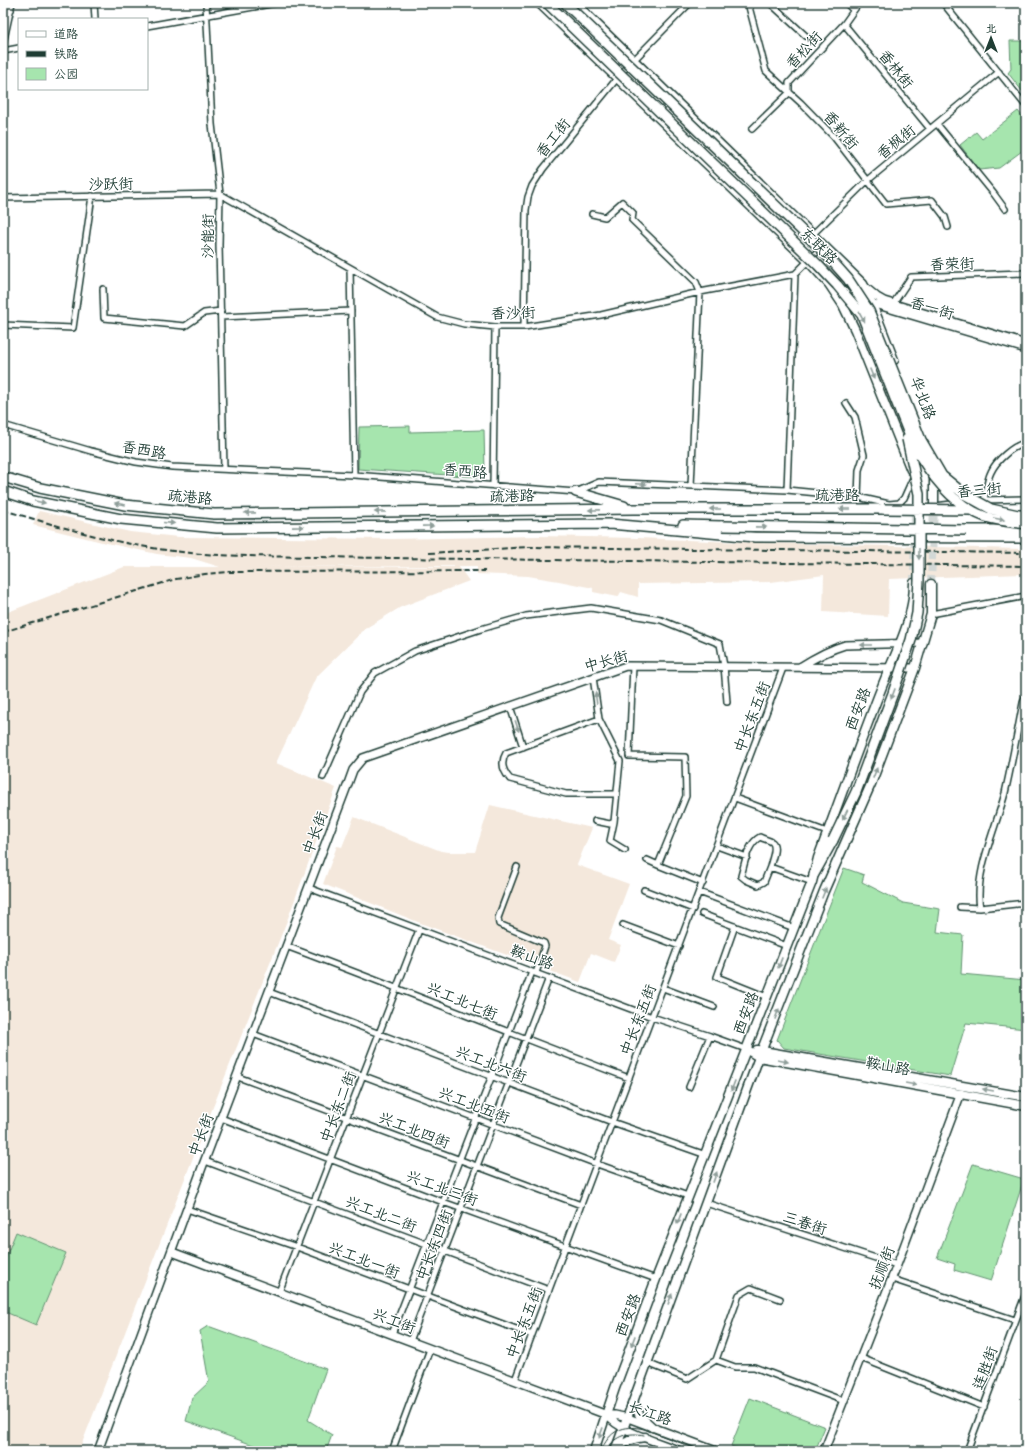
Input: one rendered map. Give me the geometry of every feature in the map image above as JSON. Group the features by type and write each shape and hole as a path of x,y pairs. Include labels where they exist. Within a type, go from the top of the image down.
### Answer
{"highway":[{"name":"东联路","path":"547,3 812,260 837,285 862,315 913,444 940,486 971,510 987,517 1026,524"},
{"name":"东联路","path":"565,3 818,247 848,279 869,311 921,440 942,476 964,494 992,509 1026,515"},
{"path":"813,878 830,836 856,792 893,693 911,640 917,613 919,581 918,494 902,418"},
{"name":"疏港路","path":"3,477 40,488 124,504 214,514 633,509 1026,510"},
{"path":"3,492 33,501 121,519 217,528 610,524 1026,530"},
{"path":"576,492 633,509"},
{"path":"610,524 755,537 1026,538"}],"main road":[{"path":"539,3 808,262 832,288 843,305 855,330 913,478 915,504"},
{"name":"华北路","path":"575,3 863,284 872,303 928,450 934,472 934,506"},
{"name":"西安路","path":"830,836 912,610 914,583"},
{"name":"西安路","path":"615,1451 761,1054 824,891 871,784 915,668 931,614 932,584"},
{"name":"西安路","path":"594,1451 615,1388 656,1279 688,1196 706,1155 813,878"},
{"name":"鞍山路","path":"746,1049 761,1054 1026,1106"},
{"name":"鞍山路","path":"761,1054 1026,1097"},
{"path":"633,1402 640,1416 652,1427"},
{"path":"615,1451 631,1439 645,1437"}],"street":[{"path":"3,44 12,3"},
{"path":"94,3 95,18"},
{"name":"沙能街","path":"206,3 212,124 220,194 224,469"},
{"path":"148,26 276,3"},
{"name":"香工街","path":"524,326 526,210 528,197 532,186 540,173 618,78 690,3"},
{"name":"香新街","path":"748,3 766,71 801,103 834,137 886,204 932,200 945,217 948,227"},
{"path":"770,3 806,36"},
{"path":"846,3 853,10"},
{"name":"香松街","path":"752,129 789,93 788,83 844,24 859,3"},
{"path":"944,3 1026,106"},
{"path":"3,6 11,10"},
{"name":"香林街","path":"844,24 930,129"},
{"path":"3,51 18,48"},
{"name":"香枫街","path":"813,234 867,181 999,72"},
{"path":"937,124 1005,209"},
{"name":"沙跃街","path":"3,198 220,194"},
{"name":"香沙街","path":"220,194 438,317 464,324 495,327 524,326 601,315 700,292 795,274"},
{"path":"3,324 73,328 92,196"},
{"path":"592,214 605,217 622,202 633,213 632,220 696,282 700,292 691,486"},
{"path":"787,490 795,274 824,245"},
{"path":"350,268 354,474"},
{"name":"香荣街","path":"892,304 911,277 1026,273"},
{"name":"香一街","path":"863,284 877,297 892,304 1026,344"},
{"name":"香一街","path":"832,288 841,294 1026,349"},
{"path":"103,289 104,318 185,326 204,313 221,314 351,311"},
{"path":"493,486 495,327"},
{"path":"846,403 855,417 864,455 859,470 858,497"},
{"name":"香西路","path":"3,425 91,451 136,462 172,467 354,474 576,492 599,482 787,490 858,497 889,504 899,503 908,492 913,478"},
{"path":"984,500 991,472 1006,453 1014,447 1026,443"},
{"name":"香三街","path":"934,506 984,500 1026,499"},
{"path":"931,614 1026,596"},
{"path":"323,777 360,692 375,673 415,651 496,624 526,616 590,608 661,620 720,644 724,666 726,702"},
{"path":"886,644 904,632"},
{"path":"799,667 834,648 845,645 923,643"},
{"name":"中长街","path":"98,1451 221,1118 238,1077 353,770 363,758 626,666 915,668"},
{"path":"633,666 630,756 685,757 686,796 658,865"},
{"name":"中长东五街","path":"515,1380 784,668"},
{"path":"593,677 599,718 620,761 618,794 610,841 625,850"},
{"path":"980,908 978,897 979,879 1005,794 1026,694"},
{"path":"510,706 523,747"},
{"path":"599,718 506,753 503,758 503,768 510,779 566,794 618,794"},
{"path":"734,798 830,836"},
{"path":"595,822 610,824 614,822"},
{"path":"760,837 772,842 774,846 774,853 770,867 764,882 758,885 741,876 750,846 754,840 760,837"},
{"path":"717,846 747,857"},
{"path":"647,860 703,884"},
{"name":"中长东四街","path":"392,1334 508,1033 545,946 544,943 499,924 498,922 498,918 517,867"},
{"path":"770,867 813,878"},
{"name":"鞍山路","path":"309,888 652,1017 746,1049"},
{"path":"644,890 693,909"},
{"path":"699,892 794,928"},
{"path":"960,907 980,908 1026,903"},
{"path":"702,914 787,946"},
{"path":"623,925 679,946"},
{"path":"735,926 716,976 767,997"},
{"name":"中长东二街","path":"279,1292 419,930"},
{"name":"兴工北七街","path":"286,946 397,988 508,1033 629,1078"},
{"name":"中长东四街","path":"410,1341 549,978"},
{"path":"663,988 714,1007"},
{"name":"兴工北六街","path":"269,992 509,1084 706,1155"},
{"name":"兴工北五街","path":"253,1034 597,1164 688,1196"},
{"path":"689,1087 710,1036"},
{"name":"兴工北四街","path":"238,1077 581,1205"},
{"name":"抚顺街","path":"824,1451 892,1279 961,1093"},
{"name":"兴工北三街","path":"221,1118 443,1202 656,1279"},
{"name":"兴工北二街","path":"205,1161 549,1290"},
{"name":"三春街","path":"706,1203 897,1265"},
{"name":"兴工北一街","path":"187,1209 296,1247 532,1335"},
{"name":"兴工街","path":"172,1252 607,1415"},
{"path":"892,1279 1015,1320"},
{"path":"647,1363 687,1379 716,1360 739,1295 751,1288 780,1299"},
{"name":"连胜街","path":"967,1451 1015,1320 1023,1307 1026,1293"},
{"path":"392,1451 430,1348"},
{"path":"861,1358 984,1407"},
{"path":"716,1360 735,1368 754,1367 844,1401"},
{"name":"长江路","path":"607,1415 628,1418 716,1451"},
{"name":"长江路","path":"607,1415 611,1421 624,1429 680,1451"}],"shaded area":[{"path":"39,511 130,532 179,537 392,539 538,536 1026,549 1026,574 889,579 888,616 823,612 824,575 771,582 638,584 638,597 621,592 618,597 593,592 593,588 559,581 528,576 477,574 477,566 246,567 459,567 469,581 401,607 366,628 316,677 276,763 336,788 288,918 79,1451 3,1451 3,614 124,567 220,567 191,558 157,554 33,525"},
{"path":"490,805 592,828 577,865 629,884 608,940 621,945 614,962 591,953 580,982 423,924 323,884 337,846 342,847 354,817 441,851 475,852"}],"green space":[{"path":"1010,41 1026,41 1026,96 1008,73 1011,69"},
{"path":"1018,111 1026,121 1026,148 999,168 979,170 960,145 976,132 982,139"},
{"path":"410,426 410,432 484,430 485,471 479,477 358,469 359,427"},
{"path":"844,868 864,875 862,882 903,903 940,909 937,932 963,935 961,974 1026,980 1026,1029 966,1023 950,1076 784,1048 777,1040"},
{"path":"973,1164 1024,1179 991,1281 954,1270 955,1264 937,1258"},
{"path":"16,1232 66,1253 36,1325 3,1311 3,1264"},
{"path":"208,1326 326,1369 308,1420 332,1435 326,1451 270,1451 186,1421 192,1398 209,1382 200,1331"},
{"path":"750,1398 825,1427 815,1451 745,1451 731,1446"}],"tunnel":[{"path":"931,584 934,506"},
{"path":"914,583 915,511"}],"tram line":[{"path":"601,1451 608,1438 623,1428 644,1429 702,1451"},
{"path":"608,1449 614,1440 628,1434 644,1435"}],"railway":[{"path":"3,510 87,534 130,544 173,551 243,556 1026,566"},
{"path":"429,553 529,547 1026,553"},
{"path":"3,632 176,579 205,574 230,572 485,571"}]}
